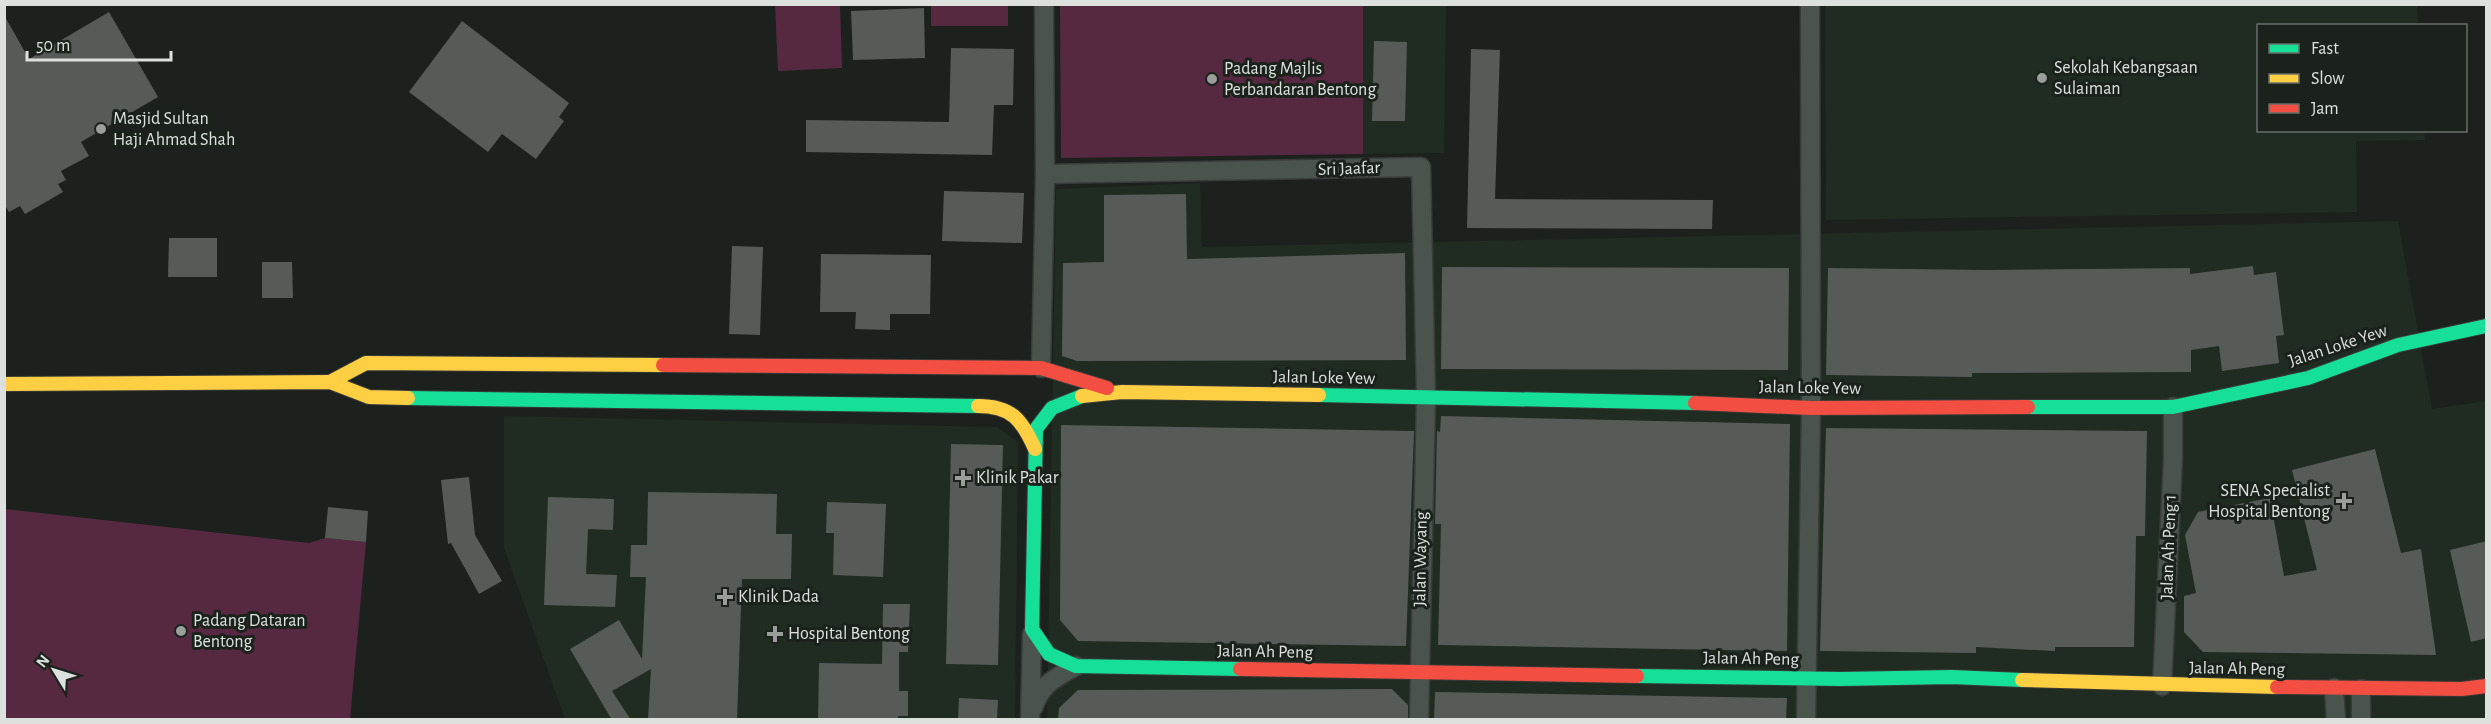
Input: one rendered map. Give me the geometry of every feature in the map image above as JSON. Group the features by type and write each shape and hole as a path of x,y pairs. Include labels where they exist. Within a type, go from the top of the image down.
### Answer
{"main road":[{"name":"Jalan Loke Yew","path":"1122,392 1592,399 1811,408 2173,407 2308,378 2398,345 2480,327"},
{"path":"2480,327 2487,335"},
{"path":"330,382 366,363 1041,368 1122,392"},
{"path":"4,384 330,382 369,398 998,406 1024,424 1035,449"},
{"path":"1032,629 1036,429 1051,406 1069,397 1122,392"},
{"name":"Jalan Ah Peng","path":"1032,629 1042,650 1055,660 1076,666 1420,673 1999,678 2162,686 2462,689 2487,686"}],"street":[{"path":"1041,368 1045,174 1044,4"},
{"path":"1806,720 1811,408 1810,4"},
{"name":"Sri Jaafar","path":"1045,174 1421,167 1426,398"},
{"name":"Jalan Wayang","path":"1419,720 1426,398"},
{"name":"Jalan Ah Peng 1","path":"2162,686 2173,459 2173,407"},
{"path":"1030,719 1032,629"},
{"path":"1030,719 1039,692 1050,681 1076,666"},
{"path":"2334,688 2336,720"},
{"path":"2361,688 2361,720"}],"shaded area":[{"path":"775,5 840,5 842,68 778,71"},
{"path":"931,5 1008,5 1008,26 931,26"},
{"name":"Padang Majlis Perbandaran Bentong","path":"1060,5 1363,5 1363,154 1061,158"},
{"path":"1363,5 1446,5 1444,153 1363,154"},
{"name":"Sekolah Kebangsaan Sulaiman","path":"1825,5 2417,5 2418,24 2257,24 2257,132 2424,132 2425,140 2356,141 2357,212 1826,220"},
{"path":"1200,183 1202,247 2398,221 2432,409 2486,401 2486,719 1047,720 1056,189"},
{"name":"Hospital Bentong","path":"504,416 997,427 1018,442 1015,719 565,719 504,548"},
{"name":"Padang Dataran Bentong","path":"5,509 309,543 325,538 366,542 350,719 5,720"}],"building":[{"path":"924,8 925,58 853,60 851,11"},
{"path":"109,12 158,97 81,142 89,156 61,171 66,180 58,184 63,192 25,214 20,206 9,212 4,204 4,15 29,59"},
{"path":"462,21 569,103 559,117 564,121 536,159 502,134 488,152 409,92"},
{"path":"1374,41 1407,42 1405,121 1372,121"},
{"path":"951,48 1014,49 1013,105 994,105 992,155 806,152 806,120 949,122"},
{"path":"1471,49 1500,50 1495,199 1713,200 1712,229 1467,228"},
{"path":"944,191 1024,193 1022,243 942,241"},
{"path":"1186,194 1187,259 1405,253 1406,360 1077,361 1062,356 1063,263 1104,262 1104,195"},
{"path":"169,238 217,238 217,277 168,277"},
{"path":"732,246 763,247 760,335 729,334"},
{"path":"821,254 931,255 930,314 890,314 890,330 855,329 856,312 820,312"},
{"path":"262,262 292,262 293,298 262,298"},
{"path":"2253,266 2254,275 2276,272 2284,335 2276,336 2279,363 2222,371 2219,346 2191,350 2191,372 1972,373 1972,377 1826,375 1828,268 1987,270 2190,268 2190,274"},
{"path":"1442,267 1789,268 1788,370 1441,369"},
{"path":"1441,416 1790,424 1787,651 1438,645 1441,524 1435,524 1437,431 1440,432"},
{"path":"1061,425 1414,431 1406,646 1078,641 1060,620"},
{"path":"1826,428 2147,431 2145,536 2136,536 2134,647 2055,647 2055,651 1976,647 1976,653 1820,651"},
{"path":"951,444 1003,445 998,665 946,664"},
{"path":"2375,449 2401,553 2421,549 2436,655 2203,652 2184,632 2184,596 2196,593 2185,535 2198,512 2270,498 2284,576 2317,570 2292,470"},
{"path":"469,477 475,535 502,581 479,594 451,543 448,544 441,480"},
{"path":"648,492 777,494 776,534 792,534 791,579 742,579 737,720 648,720 651,669 612,691 631,720 612,720 570,649 619,620 642,659 646,577 630,577 631,545 647,545"},
{"path":"548,497 614,499 613,530 588,529 586,574 617,575 615,607 544,605"},
{"path":"827,502 886,504 883,577 833,575 834,533 826,533"},
{"path":"328,507 368,511 366,542 325,538"},
{"path":"2487,541 2487,638 2471,642 2450,550"},
{"path":"883,604 910,604 908,652 899,652 899,691 908,691 908,716 898,716 898,720 818,720 819,663 882,664"},
{"path":"1392,689 1408,705 1408,720 1058,720 1059,708 1078,690"},
{"path":"1435,692 1787,698 1786,720 1434,720"},
{"path":"959,698 998,700 997,720 958,720"}],"traffic: fast":[{"path":"2028,407 2173,407 2308,378 2398,345 2486,326"},
{"path":"1319,395 1695,403"},
{"path":"1082,396 1052,408 1036,429 1032,629 1049,654 1076,666 1240,669"},
{"path":"408,398 978,406"},
{"path":"1637,676 1841,679 1952,677 2022,680"}],"traffic: slow":[{"path":"330,382 366,363 663,365"},
{"path":"4,384 330,382 369,397 408,398"},
{"path":"1082,396 1122,392 1319,395"},
{"path":"978,406 1008,412 1020,423 1035,449"},
{"path":"2022,680 2277,687"}],"traffic: jam":[{"path":"663,365 1041,368 1107,388"},
{"path":"1695,403 1811,408 2028,407"},
{"path":"1240,669 1637,676"},
{"path":"2277,687 2462,689 2486,686"}],"place":[{"name":"Sekolah Kebangsaan Sulaiman","path":"2042,78"},
{"name":"Padang Majlis Perbandaran Bentong","path":"1212,79"},
{"name":"Masjid Sultan Haji Ahmad Shah","path":"101,129"},
{"name":"Klinik Pakar","path":"963,478"},
{"name":"SENA Specialist Hospital Bentong","path":"2344,501"},
{"name":"Klinik Dada","path":"725,597"},
{"name":"Padang Dataran Bentong","path":"181,631"},
{"name":"Hospital Bentong","path":"775,634"}]}
